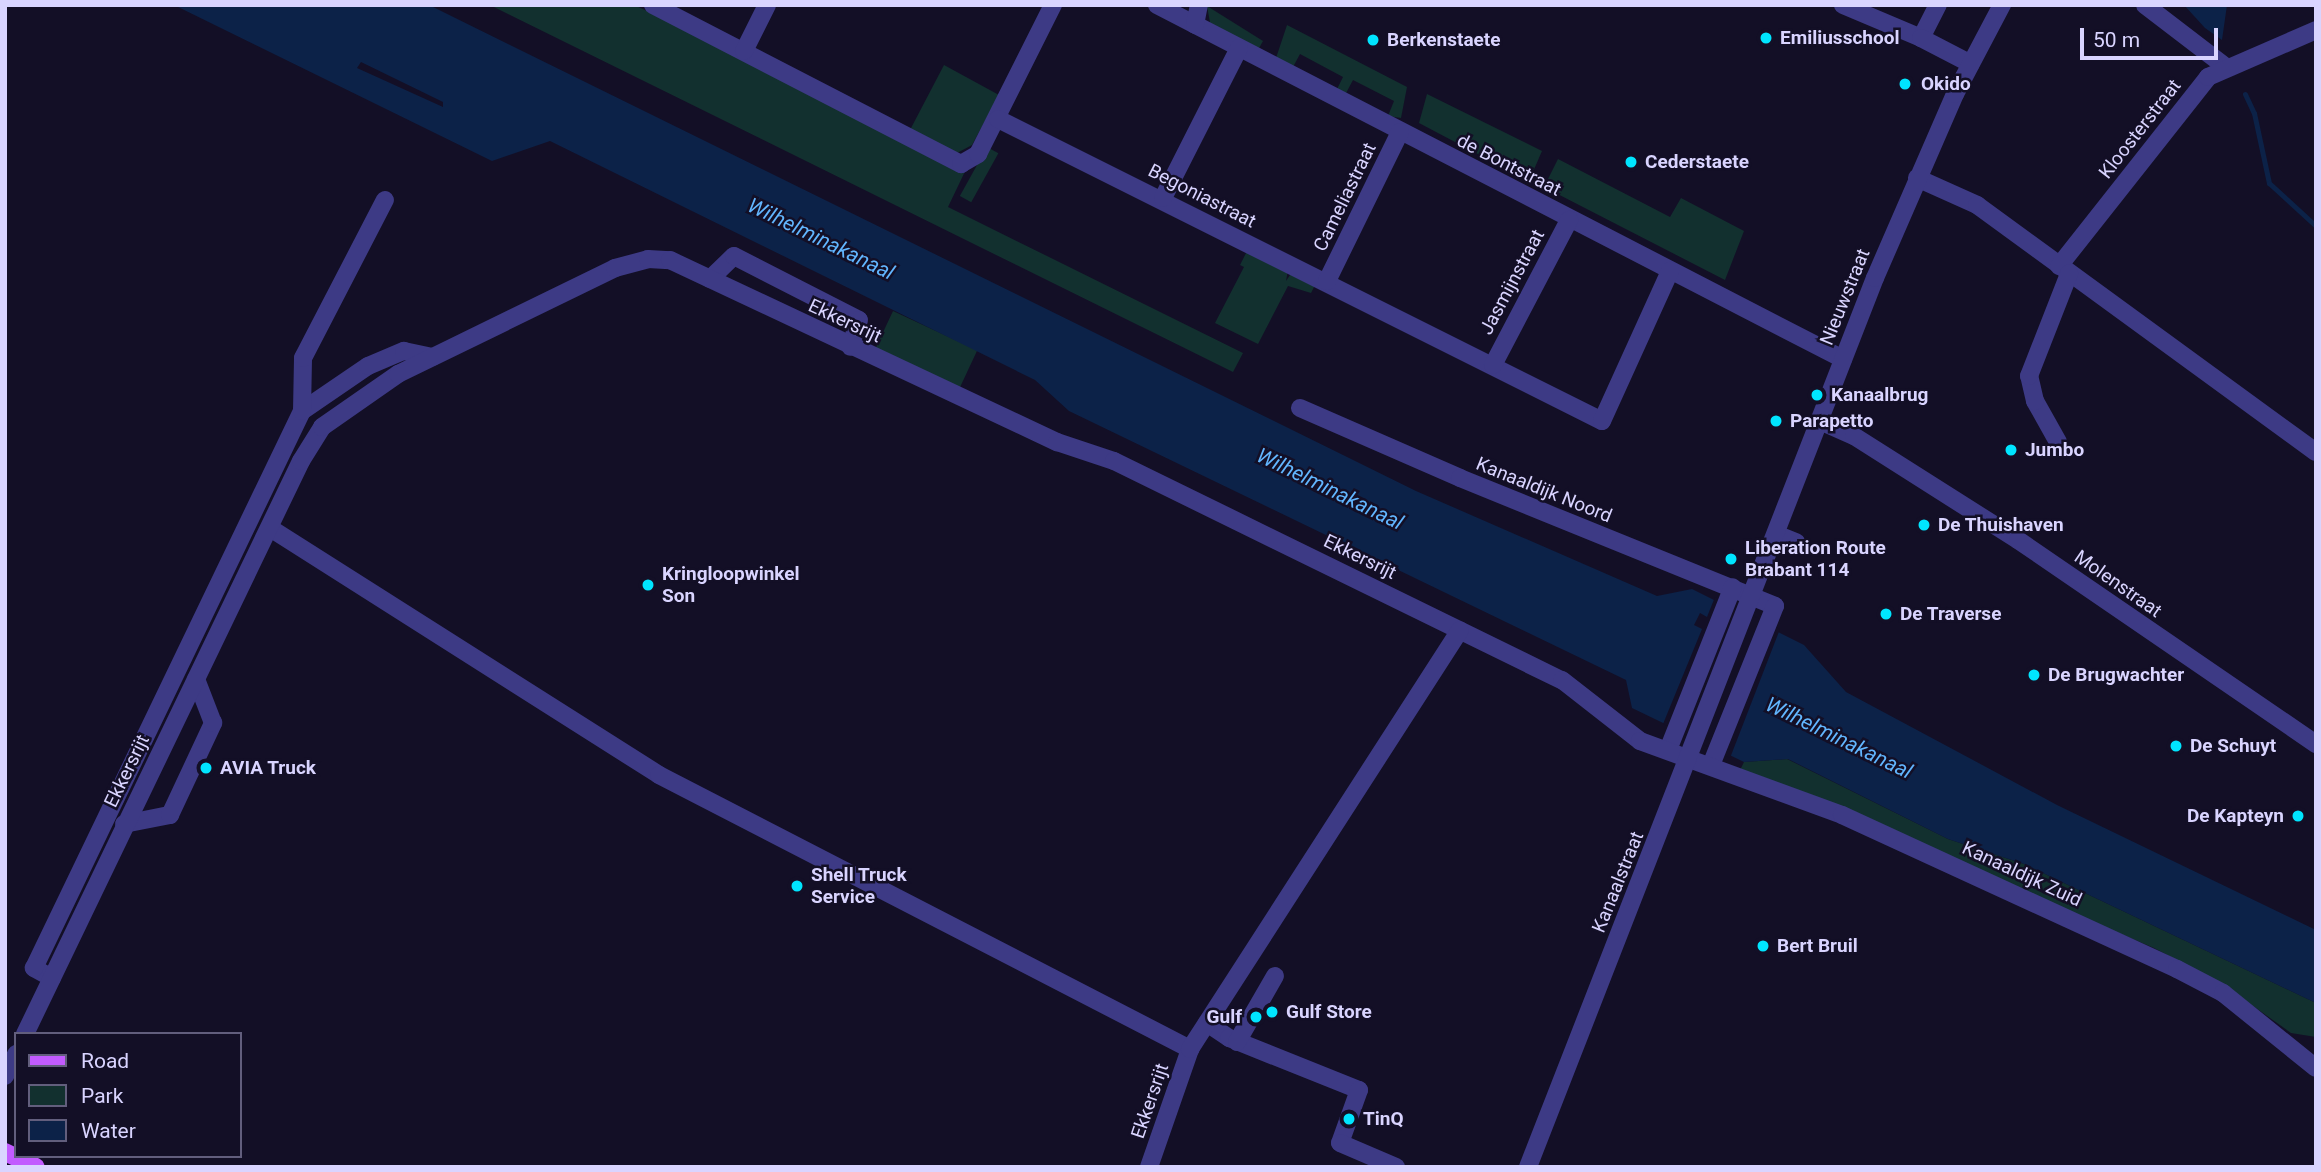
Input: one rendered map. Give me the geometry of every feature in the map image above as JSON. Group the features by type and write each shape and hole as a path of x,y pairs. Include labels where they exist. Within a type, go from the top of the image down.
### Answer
{"main road":[{"path":"17,1158 36,1167"}],"street":[{"path":"653,5 961,164 978,154 998,119 1053,5"},
{"path":"744,51 766,5"},
{"name":"de Bontstraat","path":"1157,5 1843,359"},
{"path":"1195,25 1199,5"},
{"path":"1843,5 1921,38 1971,64"},
{"path":"1921,38 1938,5"},
{"name":"Nieuwstraat","path":"1749,604 1843,359 1917,178 2002,5"},
{"path":"2145,5 2227,68"},
{"name":"Kloosterstraat","path":"2058,442 2035,401 2029,376 2064,270 2208,77 2316,30"},
{"path":"1163,198 1239,48"},
{"name":"Begoniastraat","path":"998,119 1163,198 1602,421 1670,271"},
{"name":"Cameliastraat","path":"1327,281 1400,132"},
{"path":"1917,178 1977,205 2316,452"},
{"path":"52,978 34,968 302,411 303,358 385,200"},
{"name":"Jasmijnstraat","path":"1493,365 1569,219"},
{"path":"710,279 734,256 859,320 850,347"},
{"name":"Ekkersrijt","path":"26,1032 124,824 322,427 347,405 432,357 615,268 648,259 670,260 850,347 1057,442 1114,461 1572,686 1623,730 1668,750 1692,749"},
{"path":"302,411 369,366 404,351 432,357"},
{"name":"Kanaaldijk Noord","path":"1300,408 1749,604 1775,606 1713,758"},
{"name":"Molenstraat","path":"1820,421 1854,436 2018,540 2316,744"},
{"name":"Ekkersrijt","path":"271,528 659,775 1191,1049"},
{"path":"1776,534 1796,542"},
{"path":"1668,750 1729,595"},
{"name":"Kanaalstraat","path":"1528,1167 1749,604"},
{"name":"Ekkersrijt","path":"1149,1167 1191,1049 1460,630"},
{"path":"124,824 170,815 214,723 196,679"},
{"name":"Kanaaldijk Zuid","path":"1692,749 2177,969 2223,993 2286,1041 2316,1068"},
{"path":"1237,1042 1275,976"},
{"path":"1207,1023 1237,1042 1359,1090 1340,1143 1396,1167"},
{"path":"2286,1041 2316,1046"},
{"path":"5,1076 14,1058"}],"green space":[{"path":"634,5 970,161 948,207 1243,353 1233,372 494,7"},
{"path":"1207,6 1263,41 1258,50 1211,28"},
{"path":"1287,25 1407,87 1401,118 1388,116 1394,101 1353,80 1345,95 1337,89 1343,77 1300,54 1293,67 1276,58"},
{"path":"944,65 999,95 972,145 957,153 910,130"},
{"path":"1427,94 1542,151 1529,181 1419,123"},
{"path":"987,147 998,153 971,202 960,196"},
{"path":"1558,159 1670,217 1681,198 1744,231 1725,280 1544,187"},
{"path":"1248,249 1288,270 1286,281 1292,272 1316,283 1311,293 1288,286 1258,344 1215,323 1244,267 1240,265"},
{"path":"893,311 977,350 960,388 875,349"},
{"path":"1787,759 1948,839 2024,864 2316,1003 2316,1037 2291,1033 2221,983 2154,948 1739,772 1744,762"}],"water":[{"name":"Wilhelminakanaal","path":"174,5 429,5 1416,491 1657,596 1692,589 1804,645 1846,692 2057,805 2316,930 2316,1003 2024,864 1948,839 1788,759 1744,762 1632,708 1626,680 1069,411 1035,380 550,141 492,161","holes":["361,62 443,102 443,107 357,68"]},
{"path":"2184,5 2227,5 2222,40 2205,28"}],"pier":[{"path":"1715,597 1780,629 1730,758 1663,724 1702,629 1694,625 1700,613 1707,617"}],"waterway":[{"path":"2245,94 2254,113 2269,183 2316,226"}],"place":[{"name":"Emiliusschool","path":"1766,38"},
{"name":"Berkenstaete","path":"1373,40"},
{"name":"Okido","path":"1905,84"},
{"name":"Cederstaete","path":"1631,162"},
{"name":"Kanaalbrug","path":"1817,395"},
{"name":"Parapetto","path":"1776,421"},
{"name":"Jumbo","path":"2011,450"},
{"name":"De Thuishaven","path":"1924,525"},
{"name":"Liberation Route Brabant 114","path":"1731,559"},
{"name":"Kringloopwinkel Son","path":"648,585"},
{"name":"De Traverse","path":"1886,614"},
{"name":"De Brugwachter","path":"2034,675"},
{"name":"De Schuyt","path":"2176,746"},
{"name":"AVIA Truck","path":"206,768"},
{"name":"De Kapteyn","path":"2298,816"},
{"name":"Shell Truck Service","path":"797,886"},
{"name":"Bert Bruil","path":"1763,946"},
{"name":"Gulf Store","path":"1272,1012"},
{"name":"Gulf","path":"1256,1017"},
{"name":"TinQ","path":"1349,1119"}]}
